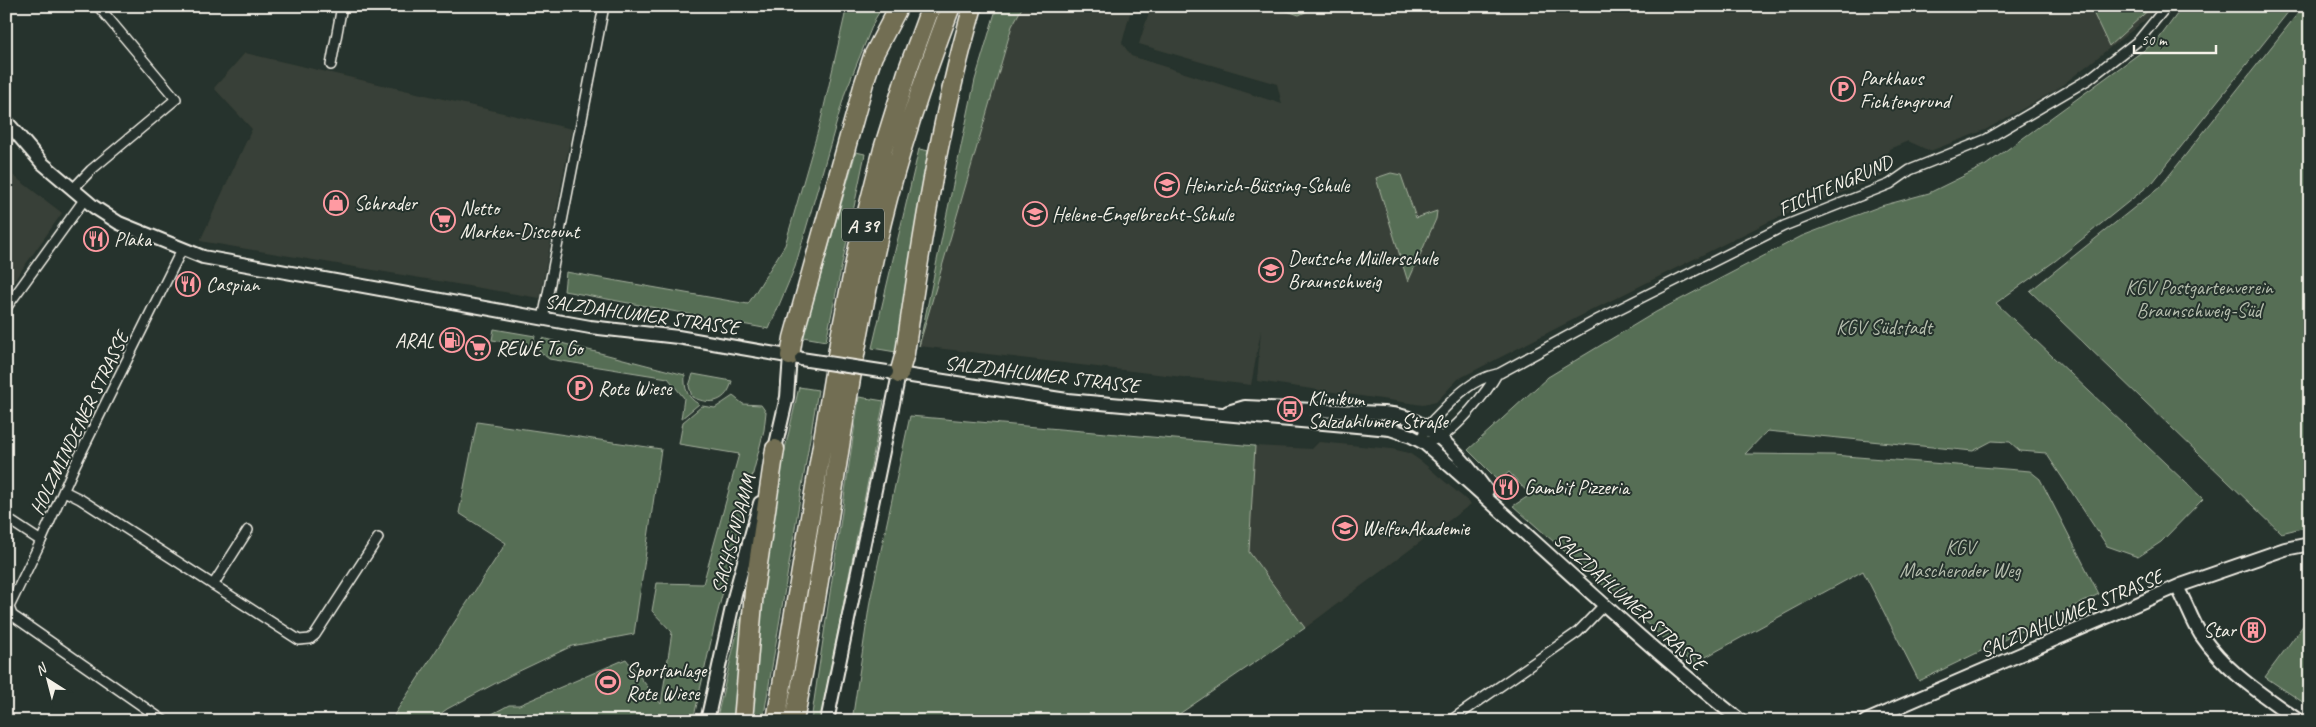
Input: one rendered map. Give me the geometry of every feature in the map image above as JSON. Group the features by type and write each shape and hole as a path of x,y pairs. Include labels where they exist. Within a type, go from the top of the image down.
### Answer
{"highway":[{"path":"795,358 795,328 861,92 874,56 899,6"},
{"name":"A 39","path":"776,719 832,384 858,247 883,150 908,70 931,6"},
{"name":"A 39","path":"797,716 858,339 880,230 917,100 951,6"},
{"path":"893,373 946,106 973,6"},
{"path":"742,721 754,591 775,449"}],"main road":[{"name":"SALZDAHLUMER STRASSE","path":"6,121 42,163 84,200 119,223 182,250 203,256 543,319 678,338 1067,400 1390,429 1412,436 1424,443 1497,506 1702,690 1741,721"},
{"name":"SACHSENDAMM","path":"707,721 735,594 775,449 795,358"},
{"path":"827,721 893,373"},
{"name":"SALZDAHLUMER STRASSE","path":"1224,414 1245,407 1383,413 1403,416 1426,427 1439,438 1478,478 1497,506"},
{"path":"2177,587 2285,549 2310,544"},
{"name":"SALZDAHLUMER STRASSE","path":"1866,721 2177,587 2201,634 2220,659 2242,680 2299,721"}],"street":[{"path":"72,190 91,170 176,99 98,6"},
{"path":"331,65 342,6"},
{"path":"543,319 604,6"},
{"name":"FICHTENGRUND","path":"1500,373 1599,319 1784,226 1890,184 1910,170 1987,139 2089,79 2139,40 2166,7"},
{"path":"6,308 84,200"},
{"name":"HOLZMINDENER STRASSE","path":"164,721 16,618 10,611 11,602 182,250"},
{"path":"1497,374 1481,398 1439,438 1424,443 1423,435 1426,427 1469,385 1480,378 1497,374"},
{"path":"64,491 80,498 293,638 304,640 315,635 378,538"},
{"path":"6,518 41,542"},
{"path":"213,585 248,530"},
{"path":"1450,721 1578,632 1605,604"}],"shaded area":[{"path":"1023,6 1132,6 1122,43 1131,56 1282,104 1277,84 1139,44 1151,6 1272,6 1299,15 1318,6 2152,6 2149,17 2056,90 1985,130 1930,151 1908,141 1889,149 1883,176 1768,222 1458,379 1436,402 1423,405 1257,381 1261,330 1251,385 919,346 1012,26"},
{"path":"245,53 572,129 540,298 200,241 252,129 214,88"},
{"path":"6,170 62,213 6,292"},
{"name":"WelfenAkademie","path":"1319,442 1392,449 1409,453 1471,504 1305,628 1249,552 1255,446 1312,449"}],"green space":[{"path":"847,6 883,6 875,19 845,93 795,267 769,329 564,291 566,272 748,304 785,245 821,120"},
{"path":"997,6 1023,6 1012,26 919,346 975,80"},
{"path":"1272,6 1318,6 1299,15"},
{"path":"2090,6 2153,6 2109,46"},
{"path":"2183,6 2293,6 2153,182 2055,261 1996,303 2203,499 2161,542 2138,557 2107,546 2046,453 2020,451 2010,442 1992,441 1973,451 1767,431 1745,454 1833,455 2030,471 2040,479 2099,594 1919,681 1863,571 1693,664 1513,506 1530,495 1509,472 1499,481 1468,450 1548,377 1656,312 1802,236 1881,206 1929,193 1986,165 2158,40"},
{"name":"KGV Postgartenverein Braunschweig-Süd","path":"2310,6 2310,526 2281,533 2030,291 2160,187 2299,12"},
{"path":"919,149 929,151 896,352 872,348"},
{"path":"856,152 865,154 826,341 803,337"},
{"path":"1391,173 1401,175 1416,218 1437,211 1436,219 1408,282 1376,178"},
{"path":"494,329 535,336 533,346 492,340"},
{"path":"542,338 685,375 687,392 699,404 681,419 684,398 668,378 549,359 539,351"},
{"path":"693,374 732,381 730,388 722,398 712,401 699,400 692,397 689,386"},
{"path":"799,387 818,390 763,721 750,721 764,570 780,471"},
{"path":"733,396 743,404 761,405 766,412 764,430 716,619 693,721 479,721 509,705 519,705 626,659 661,704 672,632 652,611 657,583 703,584 739,454 679,444 683,422 702,406 715,408"},
{"path":"859,397 884,401 820,721 811,721"},
{"path":"910,416 1255,446 1249,552 1305,628 1169,721 852,721 870,601"},
{"path":"477,422 661,449 634,634 572,646 511,675 447,709 431,721 398,721 394,715 506,543 459,513"},
{"path":"751,575 736,721 716,721"},
{"path":"2310,616 2310,707 2265,677"}],"place":[{"name":"Parkhaus Fichtengrund","path":"1843,89"},
{"name":"Heinrich-Büssing-Schule","path":"1167,185"},
{"name":"Schrader","path":"336,203"},
{"name":"Helene-Engelbrecht-Schule","path":"1035,214"},
{"name":"Netto Marken-Discount","path":"443,220"},
{"name":"Plaka","path":"96,239"},
{"name":"Deutsche Müllerschule Braunschweig","path":"1271,270"},
{"name":"Caspian","path":"188,284"},
{"name":"ARAL","path":"452,340"},
{"name":"REWE To Go","path":"478,348"},
{"name":"Rote Wiese","path":"580,388"},
{"name":"Klinikum Salzdahlumer Straße","path":"1290,409"},
{"name":"Gambit Pizzeria","path":"1506,487"},
{"name":"WelfenAkademie","path":"1345,528"},
{"name":"Star","path":"2253,630"},
{"name":"Sportanlage Rote Wiese","path":"608,682"}],"park label":[{"name":"KGV Südstadt","path":"1884,327"},
{"name":"KGV Mascheroder Weg","path":"1960,558"}]}
